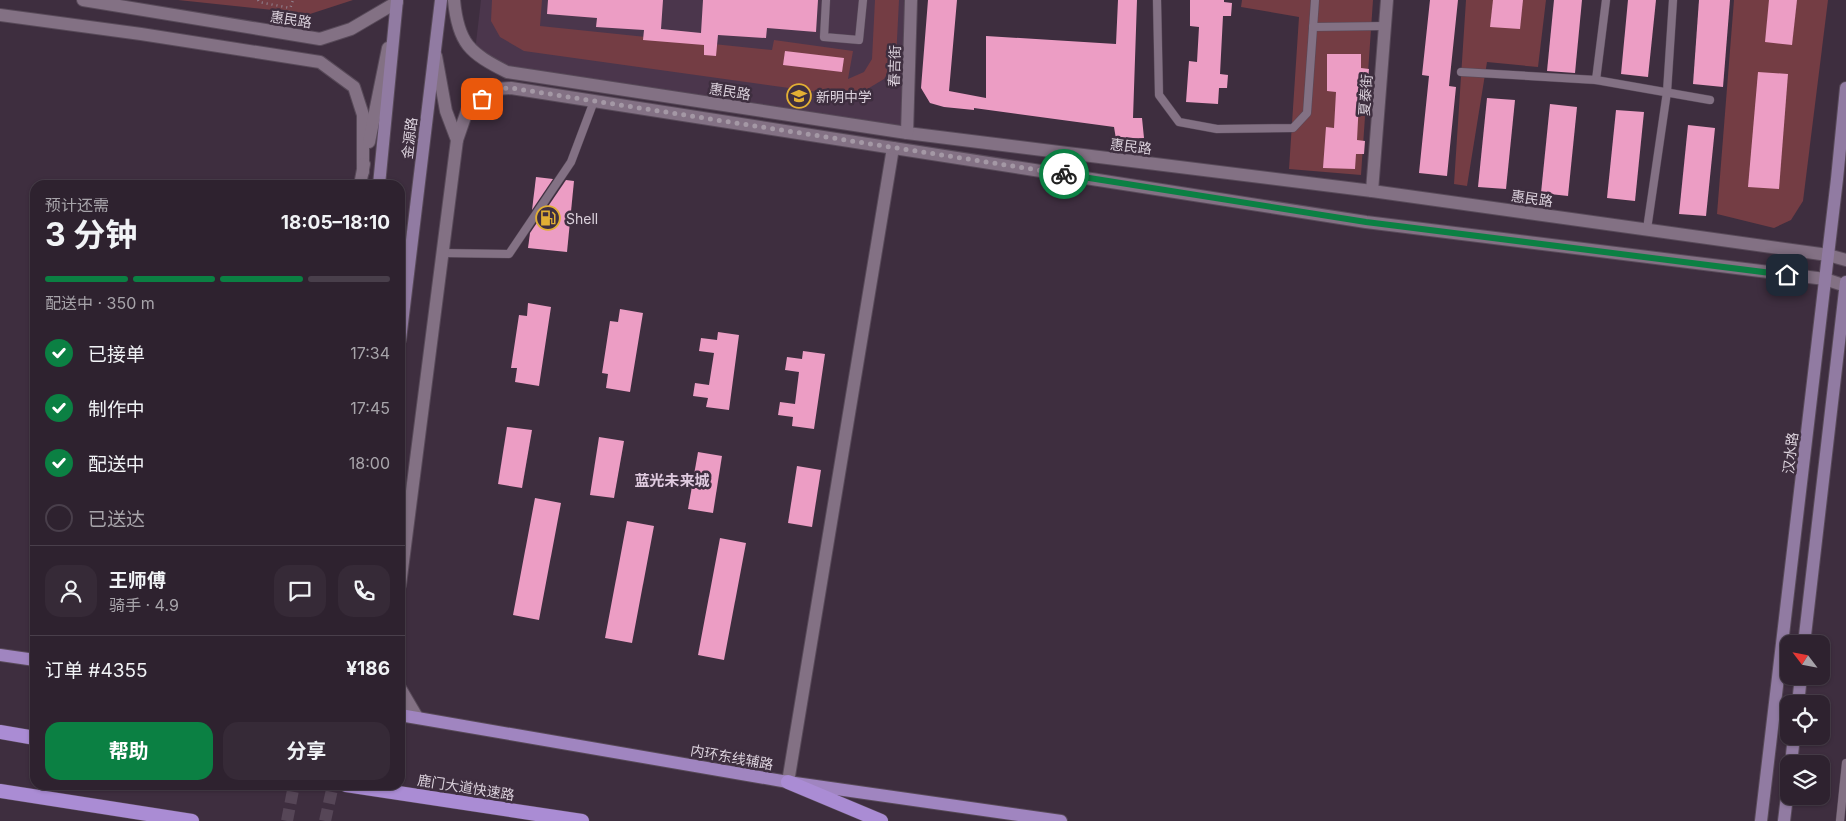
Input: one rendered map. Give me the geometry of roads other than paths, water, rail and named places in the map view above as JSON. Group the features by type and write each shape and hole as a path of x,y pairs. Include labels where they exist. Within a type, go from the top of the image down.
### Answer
{"highway":[{"path":"0,732 30,737"},
{"path":"788,782 880,821"},
{"name":"鹿门大道快速路","path":"379,790 582,821"},
{"path":"0,791 192,821"}],"main road":[{"name":"金源路","path":"405,299 441,0"},
{"name":"金源路","path":"379,180 397,1"},
{"name":"汉水路","path":"1761,821 1826,279 1846,88"},
{"path":"1805,635 1846,285"},
{"path":"0,654 30,659"},
{"name":"内环东线辅路","path":"405,715 788,782 1061,821"},
{"path":"1784,821 1786,805"}],"street":[{"name":"惠民路","path":"83,0 320,39 351,29 397,1"},
{"name":"惠民路","path":"454,0 461,37 480,58 507,72 907,133 1372,192 1828,255 1846,260"},
{"name":"春吉街","path":"907,133 911,0"},
{"name":"夏泰街","path":"1372,192 1387,0"},
{"path":"361,180 397,1"},
{"path":"0,15 320,62 354,87 363,116 363,172"},
{"path":"435,53 446,111 457,140"},
{"path":"405,545 457,140 468,108 496,89 511,88 1366,222 1826,279 1846,285"},
{"path":"788,782 893,148"},
{"path":"405,696 418,717"}],"lane":[{"path":"826,0 824,37 859,40 863,0"},
{"path":"1157,0 1159,95 1179,122 1217,129 1293,128 1307,113 1315,0"},
{"path":"1596,80 1606,0"},
{"path":"1647,230 1667,92 1672,0"},
{"path":"1313,27 1385,26"},
{"path":"1461,72 1596,80 1710,100"},
{"path":"442,253 510,254 572,162 594,101"},
{"path":"1840,821 1846,763"}],"tunnel":[{"path":"287,821 293,790"},
{"path":"325,821 332,790"}],"place":[{"name":"新明中学","path":"799,96"},
{"name":"Shell","path":"548,218"}],"district":[{"name":"蓝光未来城","path":"672,480"}]}
